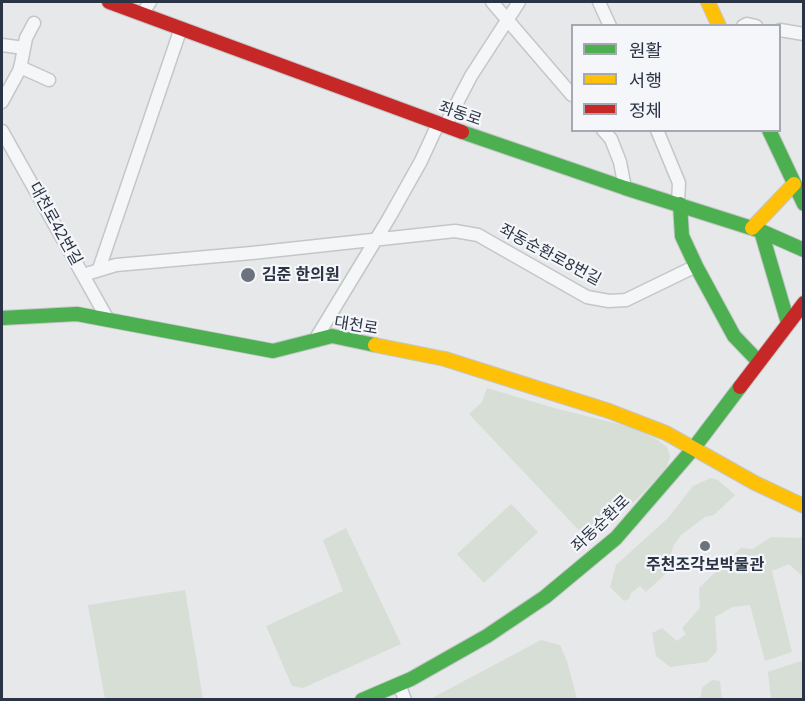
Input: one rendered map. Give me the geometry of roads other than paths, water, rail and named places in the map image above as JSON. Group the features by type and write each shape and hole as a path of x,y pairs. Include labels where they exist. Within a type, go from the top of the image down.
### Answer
{"street":[{"name":"좌동로","path":"109,2 442,125 625,188 757,230 804,250"},
{"path":"142,14 150,2"},
{"path":"492,2 571,93"},
{"path":"315,340 471,76 519,2"},
{"path":"599,2 609,24"},
{"path":"708,2 718,24"},
{"path":"2,102 20,67 26,38 34,23"},
{"path":"99,269 181,28"},
{"path":"781,30 804,34"},
{"path":"2,45 24,48"},
{"path":"20,67 49,80"},
{"name":"대천로42번길","path":"2,131 107,318"},
{"path":"605,132 611,139 620,162 625,188"},
{"path":"658,132 679,183 682,236 734,336 758,360"},
{"path":"770,132 804,204"},
{"path":"784,163 804,171"},
{"path":"794,184 757,230 788,323 804,316"},
{"name":"좌동순환로8번길","path":"83,275 116,265 454,231 478,235 587,297 609,301 626,300 696,266"},
{"name":"좌동순환로","path":"362,699 399,684 487,636 545,597 616,538 693,449 758,360 804,303"},
{"name":"대천로","path":"2,318 77,314 273,351 332,336 445,359 609,411 666,433 755,483 804,506"},
{"path":"399,684 405,699"}],"place":[{"name":"김준 한의원","path":"248,275"},
{"name":"주천조각보박물관","path":"705,546"}]}
